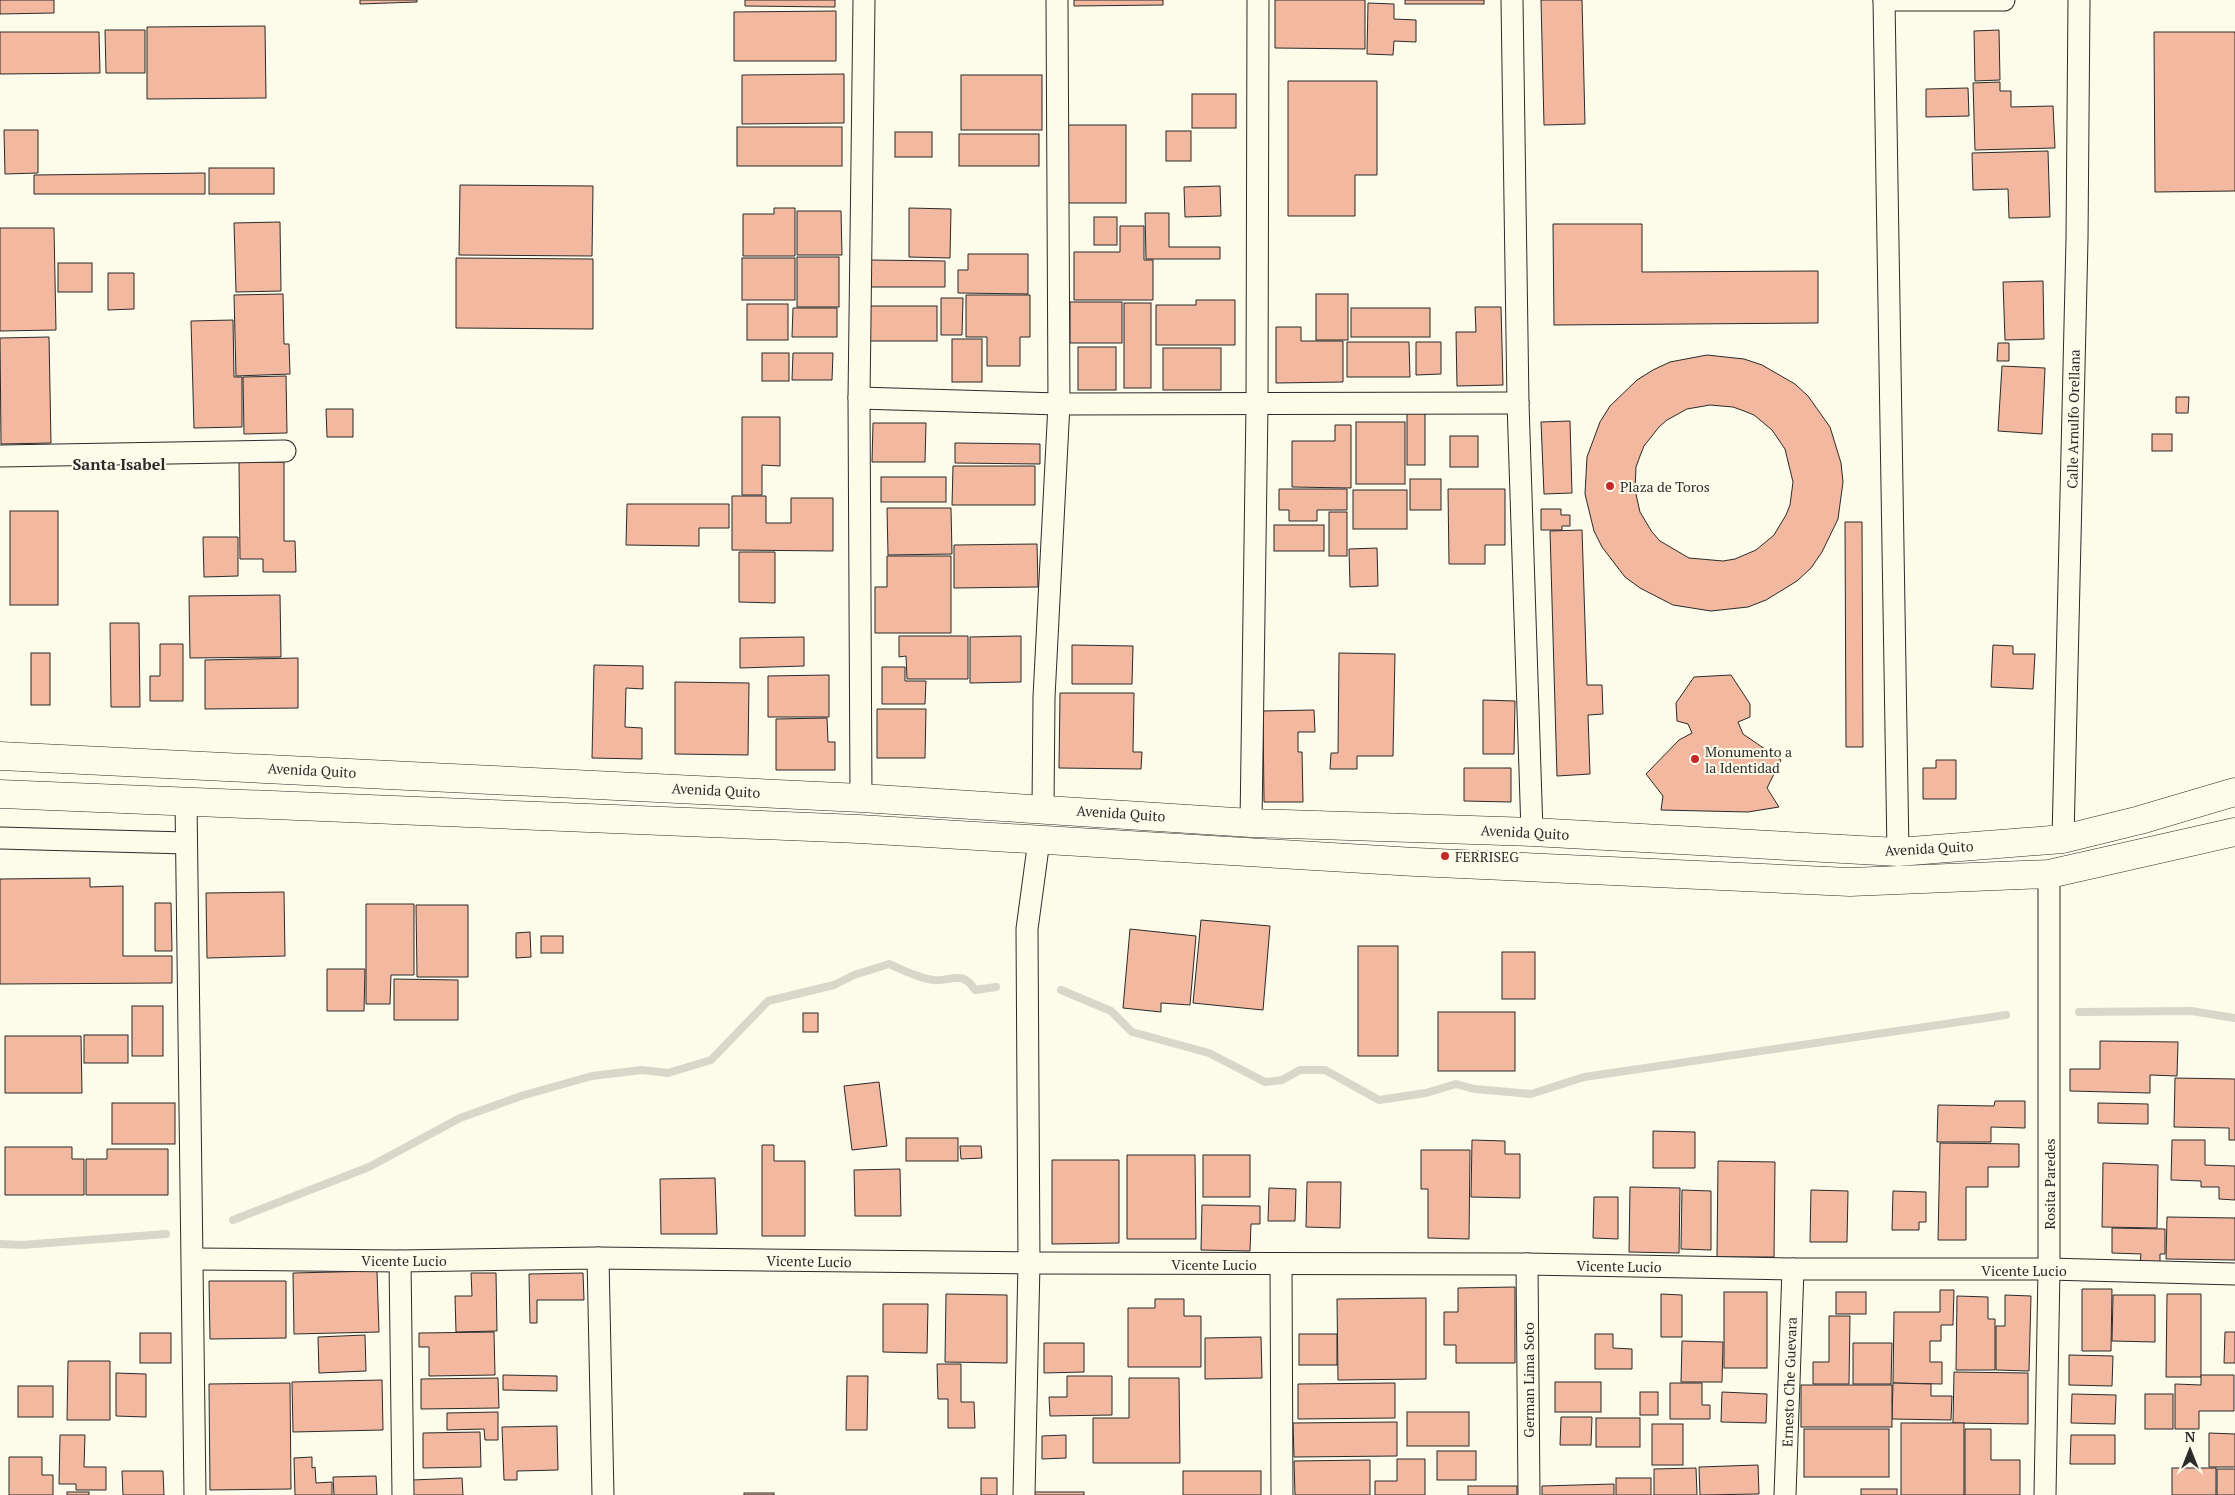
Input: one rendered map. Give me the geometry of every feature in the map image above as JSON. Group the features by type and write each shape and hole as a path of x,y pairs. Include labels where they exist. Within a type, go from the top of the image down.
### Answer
{"highway":[{"name":"Avenida Quito","path":"0,756 861,798 1251,822 1532,832 1898,852 2063,839 2140,820 2235,792"},
{"path":"0,794 859,829 1415,862 1850,882 2049,874 2235,832"}],"street":[{"path":"861,798 859,398 864,0"},
{"path":"1043,808 1044,698 1060,404 1057,0"},
{"path":"1251,822 1257,405 1258,0"},
{"path":"1512,0 1518,403 1532,832"},
{"path":"1898,852 1884,0 2004,0"},
{"name":"Calle Arnulfo Orellana","path":"2063,839 2077,239 2079,0"},
{"path":"859,398 1060,404 1518,403"},
{"path":"0,456 285,451"},
{"path":"186,801 195,1495"},
{"path":"0,838 186,843"},
{"path":"1024,1495 1029,1263 1027,929 1039,840"},
{"name":"Rosita Paredes","path":"2045,1495 2050,1269 2049,874"},
{"path":"598,1258 603,1495"},
{"name":"Vicente Lucio","path":"193,1259 400,1261 598,1258 1029,1263 1527,1264 1793,1269 2050,1269 2235,1274"},
{"path":"400,1261 403,1495"},
{"path":"1281,1264 1282,1495"},
{"name":"German Lima Soto","path":"1527,1264 1528,1495"},
{"name":"Ernesto Che Guevara","path":"1786,1495 1793,1269"}],"building":[{"path":"0,0 54,0 54,13 0,14"},
{"path":"360,0 417,0 417,2 360,4"},
{"path":"745,0 835,0 835,7 745,6"},
{"path":"1074,0 1163,0 1163,5 1074,6"},
{"path":"1275,0 1365,0 1365,49 1275,48"},
{"path":"1405,0 1484,0 1484,4 1405,4"},
{"path":"1541,0 1582,0 1585,124 1544,125"},
{"path":"1368,3 1394,4 1394,19 1416,20 1416,42 1394,41 1393,55 1367,54"},
{"path":"836,11 836,61 734,61 734,12"},
{"path":"265,26 266,98 147,99 147,27"},
{"path":"105,30 145,30 145,73 106,73"},
{"path":"1999,30 2000,80 1975,81 1974,31"},
{"path":"0,32 99,32 100,73 0,74"},
{"path":"2154,32 2235,32 2235,191 2155,192"},
{"path":"844,74 844,123 742,124 742,75"},
{"path":"961,75 1042,75 1042,130 961,130"},
{"path":"1288,81 1377,81 1377,175 1355,175 1355,216 1288,216"},
{"path":"2000,82 2000,91 2011,91 2011,107 2053,106 2055,148 1975,150 1973,83"},
{"path":"1968,88 1969,116 1926,117 1926,89"},
{"path":"1192,94 1236,94 1236,128 1192,128"},
{"path":"1067,125 1126,125 1126,203 1067,203"},
{"path":"737,127 842,127 842,166 737,166"},
{"path":"4,130 38,130 38,173 5,174"},
{"path":"1166,131 1191,131 1191,161 1166,161"},
{"path":"895,132 932,132 932,157 895,157"},
{"path":"959,134 1039,134 1039,166 959,166"},
{"path":"2048,151 2050,217 2009,218 2008,189 1973,190 1972,153"},
{"path":"209,168 274,168 274,194 209,194"},
{"path":"205,173 205,194 34,194 34,175"},
{"path":"460,185 593,186 592,256 459,255"},
{"path":"1220,186 1221,216 1185,217 1184,187"},
{"path":"774,208 795,208 795,256 743,256 743,214 774,214"},
{"path":"909,208 951,209 950,258 909,257"},
{"path":"797,211 841,211 842,255 797,255"},
{"path":"1145,213 1169,213 1169,247 1220,247 1220,259 1146,259"},
{"path":"1094,217 1117,217 1117,245 1094,245"},
{"path":"280,222 281,291 236,292 234,223"},
{"path":"1553,224 1642,224 1642,272 1818,271 1818,323 1554,325"},
{"path":"1120,226 1144,226 1144,260 1153,260 1153,300 1074,300 1074,252 1120,252"},
{"path":"0,228 54,228 56,330 0,331"},
{"path":"968,254 1028,254 1028,294 958,293 958,270 968,270"},
{"path":"797,257 839,257 839,307 797,307"},
{"path":"456,258 593,259 593,329 456,328"},
{"path":"742,258 795,258 795,300 742,300"},
{"path":"871,260 945,261 945,287 871,287"},
{"path":"58,263 92,263 92,292 58,292"},
{"path":"108,273 134,273 134,309 108,310"},
{"path":"2043,281 2044,339 2005,340 2003,282"},
{"path":"283,294 284,344 289,344 290,374 236,376 234,295"},
{"path":"1316,294 1348,294 1348,340 1316,340"},
{"path":"966,295 1030,295 1030,337 1020,337 1020,366 987,366 987,337 966,337"},
{"path":"941,298 963,298 962,335 941,335"},
{"path":"1196,300 1235,300 1235,345 1156,345 1156,305 1196,305"},
{"path":"1070,302 1122,302 1122,343 1070,343"},
{"path":"1124,303 1151,303 1151,388 1124,388"},
{"path":"747,304 788,304 788,340 747,340"},
{"path":"869,306 937,306 937,341 869,341"},
{"path":"1475,307 1501,307 1503,385 1457,386 1456,332 1476,332"},
{"path":"793,308 837,308 837,337 792,337"},
{"path":"1351,308 1430,308 1430,337 1351,337"},
{"path":"233,320 234,377 242,377 242,427 194,428 191,321"},
{"path":"1276,327 1301,327 1301,341 1343,341 1343,382 1276,383"},
{"path":"49,337 51,443 1,444 0,338"},
{"path":"952,339 982,339 982,382 952,382"},
{"path":"1347,342 1409,342 1410,377 1347,377"},
{"path":"1416,342 1441,342 1441,374 1416,375"},
{"path":"1998,343 2009,343 2009,361 1997,361"},
{"path":"1078,347 1116,347 1116,390 1078,390"},
{"path":"1163,348 1221,348 1221,390 1163,390"},
{"path":"762,353 789,353 789,381 762,381"},
{"path":"793,353 833,353 832,380 792,380"},
{"name":"Plaza de Toros","path":"1707,355 1744,359 1762,365 1795,384 1808,396 1830,427 1841,463 1843,482 1838,519 1822,552 1811,568 1797,581 1766,600 1748,607 1711,611 1673,605 1640,588 1625,577 1602,547 1594,531 1585,494 1587,457 1600,422 1610,406 1637,380 1670,362","holes":["1710,405 1733,407 1754,415 1772,430 1785,449 1793,482 1790,505 1774,535 1756,550 1735,559 1723,561 1689,558 1660,541 1640,512 1635,490 1636,467 1644,446 1667,420 1687,409"]},
{"path":"2002,366 2045,368 2042,434 1998,431"},
{"path":"286,376 287,433 244,434 243,377"},
{"path":"2176,397 2189,397 2188,413 2176,413"},
{"path":"326,409 353,409 353,437 327,437"},
{"path":"1407,411 1425,411 1425,465 1407,465"},
{"path":"742,417 780,417 780,466 762,465 762,495 742,495"},
{"path":"1570,421 1572,493 1544,494 1541,422"},
{"path":"1356,422 1405,422 1405,484 1356,484"},
{"path":"873,423 926,423 925,462 872,462"},
{"path":"1335,425 1351,425 1351,488 1292,487 1292,441 1335,441"},
{"path":"2152,434 2172,434 2172,451 2152,451"},
{"path":"1450,436 1478,436 1478,467 1450,467"},
{"path":"955,443 1040,444 1040,464 955,463"},
{"path":"239,462 284,462 284,541 295,541 296,572 263,572 263,559 240,559"},
{"path":"953,466 1035,466 1035,505 952,505"},
{"path":"881,477 946,477 946,502 881,502"},
{"path":"1410,479 1441,479 1441,510 1410,510"},
{"path":"1279,489 1347,489 1347,510 1317,510 1317,521 1289,521 1289,510 1279,510"},
{"path":"1448,489 1505,489 1505,545 1485,545 1485,564 1449,564"},
{"path":"1353,490 1407,490 1407,529 1353,529"},
{"path":"732,496 766,496 766,523 791,523 791,498 833,498 833,551 732,550"},
{"path":"627,504 729,504 729,528 699,528 699,546 626,545"},
{"path":"887,508 951,508 952,554 888,555"},
{"path":"1541,509 1561,509 1561,515 1570,515 1570,526 1562,526 1562,530 1541,530"},
{"path":"10,511 58,511 58,605 10,605"},
{"path":"1329,512 1347,512 1347,556 1329,556"},
{"path":"1845,522 1862,522 1863,747 1846,747"},
{"path":"1274,525 1324,525 1324,551 1274,551"},
{"path":"1582,530 1587,685 1602,685 1603,714 1588,715 1590,774 1557,776 1550,531"},
{"path":"203,537 238,537 238,576 204,577"},
{"path":"1037,544 1038,587 954,588 954,545"},
{"path":"1377,548 1378,586 1350,587 1349,549"},
{"path":"739,552 775,552 775,603 739,602"},
{"path":"887,556 951,556 951,633 875,633 875,587 887,587"},
{"path":"280,595 281,657 190,658 189,596"},
{"path":"110,623 139,623 140,707 111,707"},
{"path":"899,636 968,636 968,679 907,679 906,656 899,657"},
{"path":"1021,636 1021,682 970,683 970,637"},
{"path":"804,637 804,666 740,668 740,638"},
{"path":"160,644 183,644 183,701 150,701 150,676 160,676"},
{"path":"1072,645 1133,646 1132,684 1072,684"},
{"path":"1993,645 2013,646 2013,654 2035,654 2033,689 1991,687"},
{"path":"31,653 50,653 50,705 31,705"},
{"path":"1339,653 1395,654 1393,756 1357,756 1357,769 1330,769 1331,753 1338,753"},
{"path":"298,658 298,708 205,709 205,660"},
{"path":"594,665 643,666 643,689 626,688 625,727 642,728 642,759 592,758"},
{"path":"882,667 905,667 905,681 926,681 925,704 882,704"},
{"path":"829,675 829,717 768,717 768,676"},
{"path":"1731,675 1750,704 1750,717 1738,722 1743,734 1781,760 1767,788 1779,807 1748,812 1661,810 1663,796 1646,774 1679,740 1692,733 1688,724 1677,721 1676,703 1694,677"},
{"path":"675,682 749,683 748,755 675,754"},
{"path":"1060,693 1134,693 1133,752 1142,752 1141,769 1059,768"},
{"path":"1483,700 1515,701 1514,754 1483,754"},
{"path":"877,709 926,709 925,758 877,758"},
{"path":"1314,710 1315,732 1298,732 1298,752 1302,752 1303,802 1264,802 1263,711"},
{"path":"827,718 828,742 835,742 835,770 776,770 776,719"},
{"path":"1936,760 1956,760 1956,799 1923,799 1923,768 1936,768"},
{"path":"1464,768 1511,768 1511,802 1464,801"},
{"path":"90,878 90,887 123,886 123,956 172,956 172,983 0,984 0,879"},
{"path":"284,892 285,956 207,958 206,893"},
{"path":"155,903 171,903 172,951 155,951"},
{"path":"366,904 414,904 414,975 391,975 390,1004 366,1004"},
{"path":"416,905 468,905 468,977 417,977"},
{"path":"1201,920 1270,926 1263,1010 1193,1003"},
{"path":"1130,929 1196,936 1190,1005 1161,1003 1161,1012 1123,1008"},
{"path":"530,932 531,957 516,958 516,933"},
{"path":"541,936 563,936 563,953 541,953"},
{"path":"1358,946 1398,946 1398,1056 1358,1056"},
{"path":"1502,952 1535,952 1535,999 1502,999"},
{"path":"327,969 365,969 364,1011 327,1011"},
{"path":"394,979 458,980 458,1020 394,1020"},
{"path":"132,1006 163,1006 163,1056 132,1056"},
{"path":"1438,1012 1515,1012 1515,1071 1438,1071"},
{"path":"803,1013 818,1013 818,1032 803,1032"},
{"path":"84,1035 128,1035 128,1063 84,1063"},
{"path":"5,1036 81,1036 82,1093 5,1093"},
{"path":"2100,1041 2178,1042 2177,1076 2150,1075 2150,1093 2070,1091 2070,1069 2100,1069"},
{"path":"2175,1078 2235,1079 2235,1140 2229,1140 2229,1128 2174,1127"},
{"path":"879,1082 887,1146 852,1150 844,1086"},
{"path":"1995,1101 2025,1101 2025,1128 1991,1127 1991,1142 1937,1142 1938,1105 1994,1106"},
{"path":"112,1103 175,1103 175,1144 112,1144"},
{"path":"2098,1103 2148,1104 2148,1124 2098,1123"},
{"path":"1653,1131 1695,1132 1695,1168 1653,1168"},
{"path":"906,1138 958,1138 958,1161 906,1161"},
{"path":"1472,1140 1505,1141 1505,1154 1520,1154 1520,1198 1471,1197"},
{"path":"2172,1140 2205,1140 2205,1165 2235,1166 2235,1200 2219,1199 2219,1187 2201,1187 2201,1181 2171,1180"},
{"path":"1940,1143 2019,1144 2019,1167 1988,1167 1988,1187 1966,1187 1966,1240 1938,1240"},
{"path":"762,1145 774,1145 774,1161 805,1161 805,1236 762,1236"},
{"path":"960,1146 981,1146 982,1158 961,1159"},
{"path":"5,1147 72,1147 72,1159 84,1159 84,1195 5,1195"},
{"path":"107,1149 168,1149 168,1195 86,1195 86,1159 107,1159"},
{"path":"1421,1150 1470,1150 1469,1239 1428,1238 1428,1189 1421,1189"},
{"path":"1127,1155 1195,1155 1196,1239 1127,1239"},
{"path":"1203,1155 1250,1155 1250,1197 1203,1197"},
{"path":"1052,1160 1119,1160 1119,1243 1052,1244"},
{"path":"1718,1161 1775,1162 1774,1257 1717,1257"},
{"path":"2103,1163 2158,1165 2157,1228 2102,1227"},
{"path":"900,1169 901,1216 855,1216 854,1170"},
{"path":"715,1178 717,1234 661,1234 660,1179"},
{"path":"1307,1182 1341,1182 1340,1228 1306,1227"},
{"path":"1630,1187 1680,1188 1679,1253 1629,1252"},
{"path":"1269,1188 1296,1189 1295,1221 1268,1221"},
{"path":"1682,1190 1711,1191 1711,1250 1681,1249"},
{"path":"1811,1190 1848,1191 1847,1242 1810,1242"},
{"path":"1893,1191 1926,1192 1926,1222 1919,1222 1919,1230 1892,1230"},
{"path":"1594,1197 1618,1197 1618,1239 1593,1238"},
{"path":"1202,1205 1260,1206 1260,1224 1251,1224 1250,1251 1201,1250"},
{"path":"2167,1217 2235,1218 2235,1260 2166,1259"},
{"path":"2112,1228 2165,1229 2165,1254 2160,1254 2160,1263 2140,1263 2141,1254 2112,1253"},
{"path":"377,1271 379,1332 294,1334 293,1273"},
{"path":"471,1273 496,1273 497,1331 456,1332 455,1296 472,1296"},
{"path":"583,1273 584,1300 537,1300 537,1323 530,1323 529,1274"},
{"path":"209,1281 286,1281 286,1338 210,1339"},
{"path":"1515,1287 1515,1363 1456,1363 1456,1345 1444,1345 1444,1312 1458,1312 1458,1288"},
{"path":"2082,1289 2112,1289 2111,1351 2082,1351"},
{"path":"1940,1290 1954,1290 1953,1325 1941,1325 1941,1341 1930,1341 1930,1362 1942,1362 1942,1384 1893,1383 1894,1312 1940,1312"},
{"path":"1724,1292 1767,1292 1767,1368 1724,1368"},
{"path":"1836,1292 1866,1292 1866,1314 1836,1314"},
{"path":"946,1294 1007,1295 1007,1363 945,1362"},
{"path":"1661,1294 1682,1295 1682,1337 1661,1337"},
{"path":"2167,1294 2201,1294 2201,1377 2166,1377"},
{"path":"2005,1295 2031,1296 2029,1371 1996,1370 1996,1326 2005,1326"},
{"path":"2113,1295 2155,1295 2155,1342 2112,1341"},
{"path":"1957,1296 1988,1297 1988,1319 1995,1319 1995,1370 1956,1370"},
{"path":"1426,1298 1426,1379 1338,1380 1337,1299"},
{"path":"1155,1299 1184,1299 1184,1316 1201,1316 1201,1367 1128,1367 1128,1308 1155,1308"},
{"path":"883,1304 928,1304 927,1353 883,1352"},
{"path":"1829,1316 1850,1316 1849,1384 1813,1384 1813,1362 1829,1362"},
{"path":"494,1332 495,1375 429,1376 429,1347 419,1347 419,1333"},
{"path":"2225,1332 2235,1332 2235,1363 2224,1363"},
{"path":"140,1333 171,1333 171,1363 140,1363"},
{"path":"1299,1334 1337,1334 1337,1365 1299,1365"},
{"path":"1595,1334 1613,1334 1613,1348 1632,1349 1632,1369 1595,1369"},
{"path":"365,1335 366,1371 319,1373 318,1337"},
{"path":"1261,1337 1262,1378 1205,1379 1205,1338"},
{"path":"1682,1341 1723,1342 1722,1382 1681,1382"},
{"path":"1044,1343 1084,1343 1084,1372 1044,1373"},
{"path":"1853,1343 1892,1343 1891,1384 1853,1384"},
{"path":"2069,1355 2113,1356 2112,1386 2069,1385"},
{"path":"68,1361 110,1361 110,1420 67,1420"},
{"path":"937,1364 961,1364 961,1402 974,1402 975,1428 948,1428 948,1399 938,1399"},
{"path":"1954,1372 2028,1373 2028,1424 1953,1423"},
{"path":"116,1373 146,1374 146,1417 116,1416"},
{"path":"503,1375 557,1376 557,1391 503,1390"},
{"path":"2201,1375 2234,1375 2234,1411 2199,1411 2199,1429 2175,1429 2175,1384 2201,1385"},
{"path":"847,1376 868,1376 867,1430 846,1430"},
{"path":"1067,1376 1112,1376 1112,1415 1050,1416 1049,1397 1067,1397"},
{"path":"498,1378 499,1408 421,1409 421,1379"},
{"path":"1129,1378 1179,1378 1180,1463 1093,1463 1093,1418 1129,1418"},
{"path":"382,1380 383,1430 293,1432 292,1382"},
{"path":"1555,1382 1601,1382 1601,1412 1555,1412"},
{"path":"290,1383 291,1489 210,1490 209,1384"},
{"path":"1395,1383 1395,1418 1298,1419 1298,1384"},
{"path":"1670,1383 1702,1383 1702,1405 1710,1405 1710,1419 1670,1419"},
{"path":"1893,1383 1931,1384 1931,1396 1952,1396 1951,1420 1892,1419"},
{"path":"1801,1385 1892,1385 1892,1427 1801,1427"},
{"path":"18,1386 53,1386 53,1417 18,1417"},
{"path":"1640,1392 1658,1392 1658,1415 1640,1415"},
{"path":"1722,1392 1767,1394 1766,1423 1721,1422"},
{"path":"2072,1394 2116,1395 2115,1424 2071,1423"},
{"path":"2145,1394 2173,1394 2173,1429 2145,1429"},
{"path":"498,1412 498,1440 485,1440 484,1429 447,1430 447,1413"},
{"path":"1407,1412 1469,1412 1469,1446 1407,1446"},
{"path":"1561,1417 1592,1417 1591,1445 1560,1445"},
{"path":"1596,1418 1640,1418 1640,1447 1596,1447"},
{"path":"1397,1422 1397,1456 1294,1457 1293,1423"},
{"path":"1901,1423 1964,1423 1964,1495 1901,1495"},
{"path":"1652,1424 1683,1424 1683,1465 1652,1465"},
{"path":"557,1426 558,1470 517,1471 517,1480 504,1480 502,1427"},
{"path":"1804,1429 1889,1429 1889,1477 1804,1477"},
{"path":"1965,1429 1991,1429 1991,1460 2020,1460 2020,1495 1965,1495"},
{"path":"480,1432 481,1467 423,1468 423,1433"},
{"path":"2209,1433 2235,1434 2235,1467 2209,1467"},
{"path":"60,1435 85,1435 84,1467 106,1467 106,1490 76,1490 76,1484 59,1484"},
{"path":"1066,1435 1066,1458 1042,1459 1042,1436"},
{"path":"2071,1435 2115,1435 2115,1464 2070,1464"},
{"path":"1437,1451 1476,1451 1476,1480 1437,1480"},
{"path":"9,1457 42,1457 42,1475 53,1475 53,1495 9,1495"},
{"path":"312,1457 312,1468 315,1467 316,1483 332,1482 332,1495 295,1495 294,1458"},
{"path":"1397,1459 1425,1459 1425,1495 1375,1495 1375,1481 1397,1481"},
{"path":"1370,1460 1370,1495 1295,1495 1294,1461"},
{"path":"1758,1465 1759,1494 1700,1495 1699,1467"},
{"path":"1696,1468 1697,1495 1654,1495 1654,1469"},
{"path":"2172,1468 2216,1468 2216,1495 2172,1495"},
{"path":"2217,1469 2235,1469 2235,1495 2217,1495"},
{"path":"122,1471 163,1471 164,1495 123,1495"},
{"path":"1183,1471 1261,1471 1261,1495 1183,1495"},
{"path":"376,1476 377,1495 334,1495 333,1477"},
{"path":"462,1478 463,1495 413,1495 412,1480"},
{"path":"981,1478 997,1478 997,1495 981,1495"},
{"path":"1616,1478 1651,1478 1651,1495 1616,1495"},
{"path":"1614,1484 1614,1495 1542,1495 1542,1486"},
{"path":"1468,1486 1517,1486 1517,1495 1468,1495"},
{"path":"1861,1489 1897,1489 1897,1495 1861,1495"},
{"path":"67,1492 89,1492 89,1495 67,1495"},
{"path":"1033,1492 1084,1492 1084,1495 1033,1495"},
{"path":"744,1493 774,1493 774,1495 744,1495"}],"waterway":[{"path":"233,1220 369,1167 460,1118 521,1096 592,1076 642,1070 668,1073 711,1060 768,1001 834,985 854,975 889,964 927,979 961,978 975,990 996,987"},
{"path":"1061,990 1111,1011 1132,1032 1209,1053 1265,1082 1282,1080 1300,1070 1325,1070 1379,1100 1426,1093 1456,1084 1474,1089 1531,1094 1584,1077 2006,1015"},
{"path":"2079,1012 2191,1011 2235,1018"},
{"path":"0,1244 22,1245 166,1234"}],"place":[{"name":"Plaza de Toros","path":"1610,486"},
{"name":"Monumento a la Identidad","path":"1695,759"},
{"name":"FERRISEG","path":"1445,856"}],"district":[{"name":"Santa Isabel","path":"119,464"}]}
